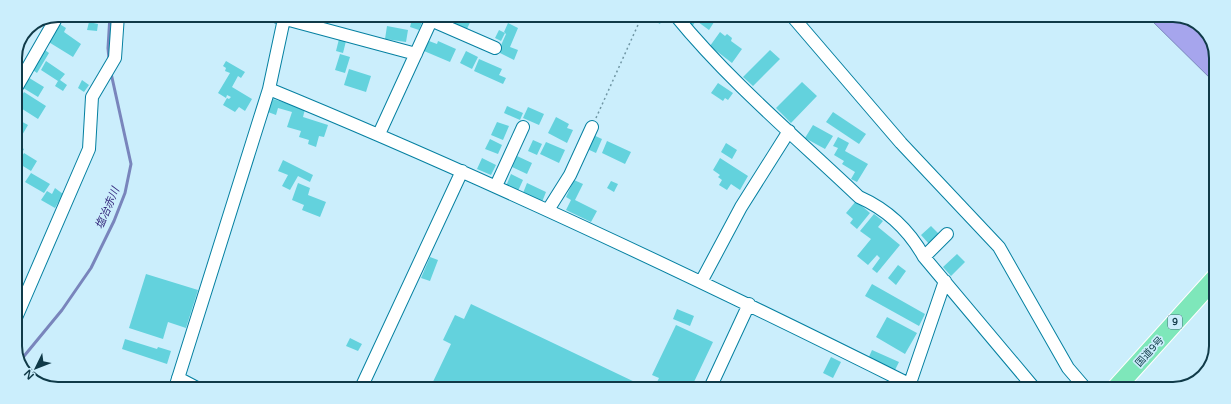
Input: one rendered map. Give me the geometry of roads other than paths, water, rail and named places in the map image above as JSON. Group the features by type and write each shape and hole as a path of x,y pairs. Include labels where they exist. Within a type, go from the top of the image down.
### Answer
{"highway":[{"name":"国道9号","path":"1122,382 1209,285"}],"street":[{"path":"22,304 89,149 92,97 115,58 118,22"},
{"path":"176,382 290,22"},
{"path":"305,22 416,54"},
{"path":"379,134 432,22"},
{"path":"443,22 495,48"},
{"path":"681,22 692,36 859,197 877,205 914,239 924,257 1029,382"},
{"path":"797,22 901,143 999,247 1068,368 1080,382"},
{"path":"22,78 54,23"},
{"path":"268,89 379,134 548,210 749,304 901,382"},
{"path":"496,186 523,127"},
{"path":"548,210 570,175 592,127"},
{"path":"701,282 741,207 789,131"},
{"path":"364,382 462,171"},
{"path":"924,257 947,234"},
{"path":"910,382 945,282"},
{"path":"713,382 749,304"}],"water":[{"path":"1153,22 1178,22 1197,31 1202,36 1207,46 1209,56 1209,77"}],"waterway":[{"name":"塩冶赤川","path":"109,59 110,22"},
{"name":"塩冶赤川","path":"24,357 62,310 91,268 114,221 125,193 131,164 111,73"}]}
